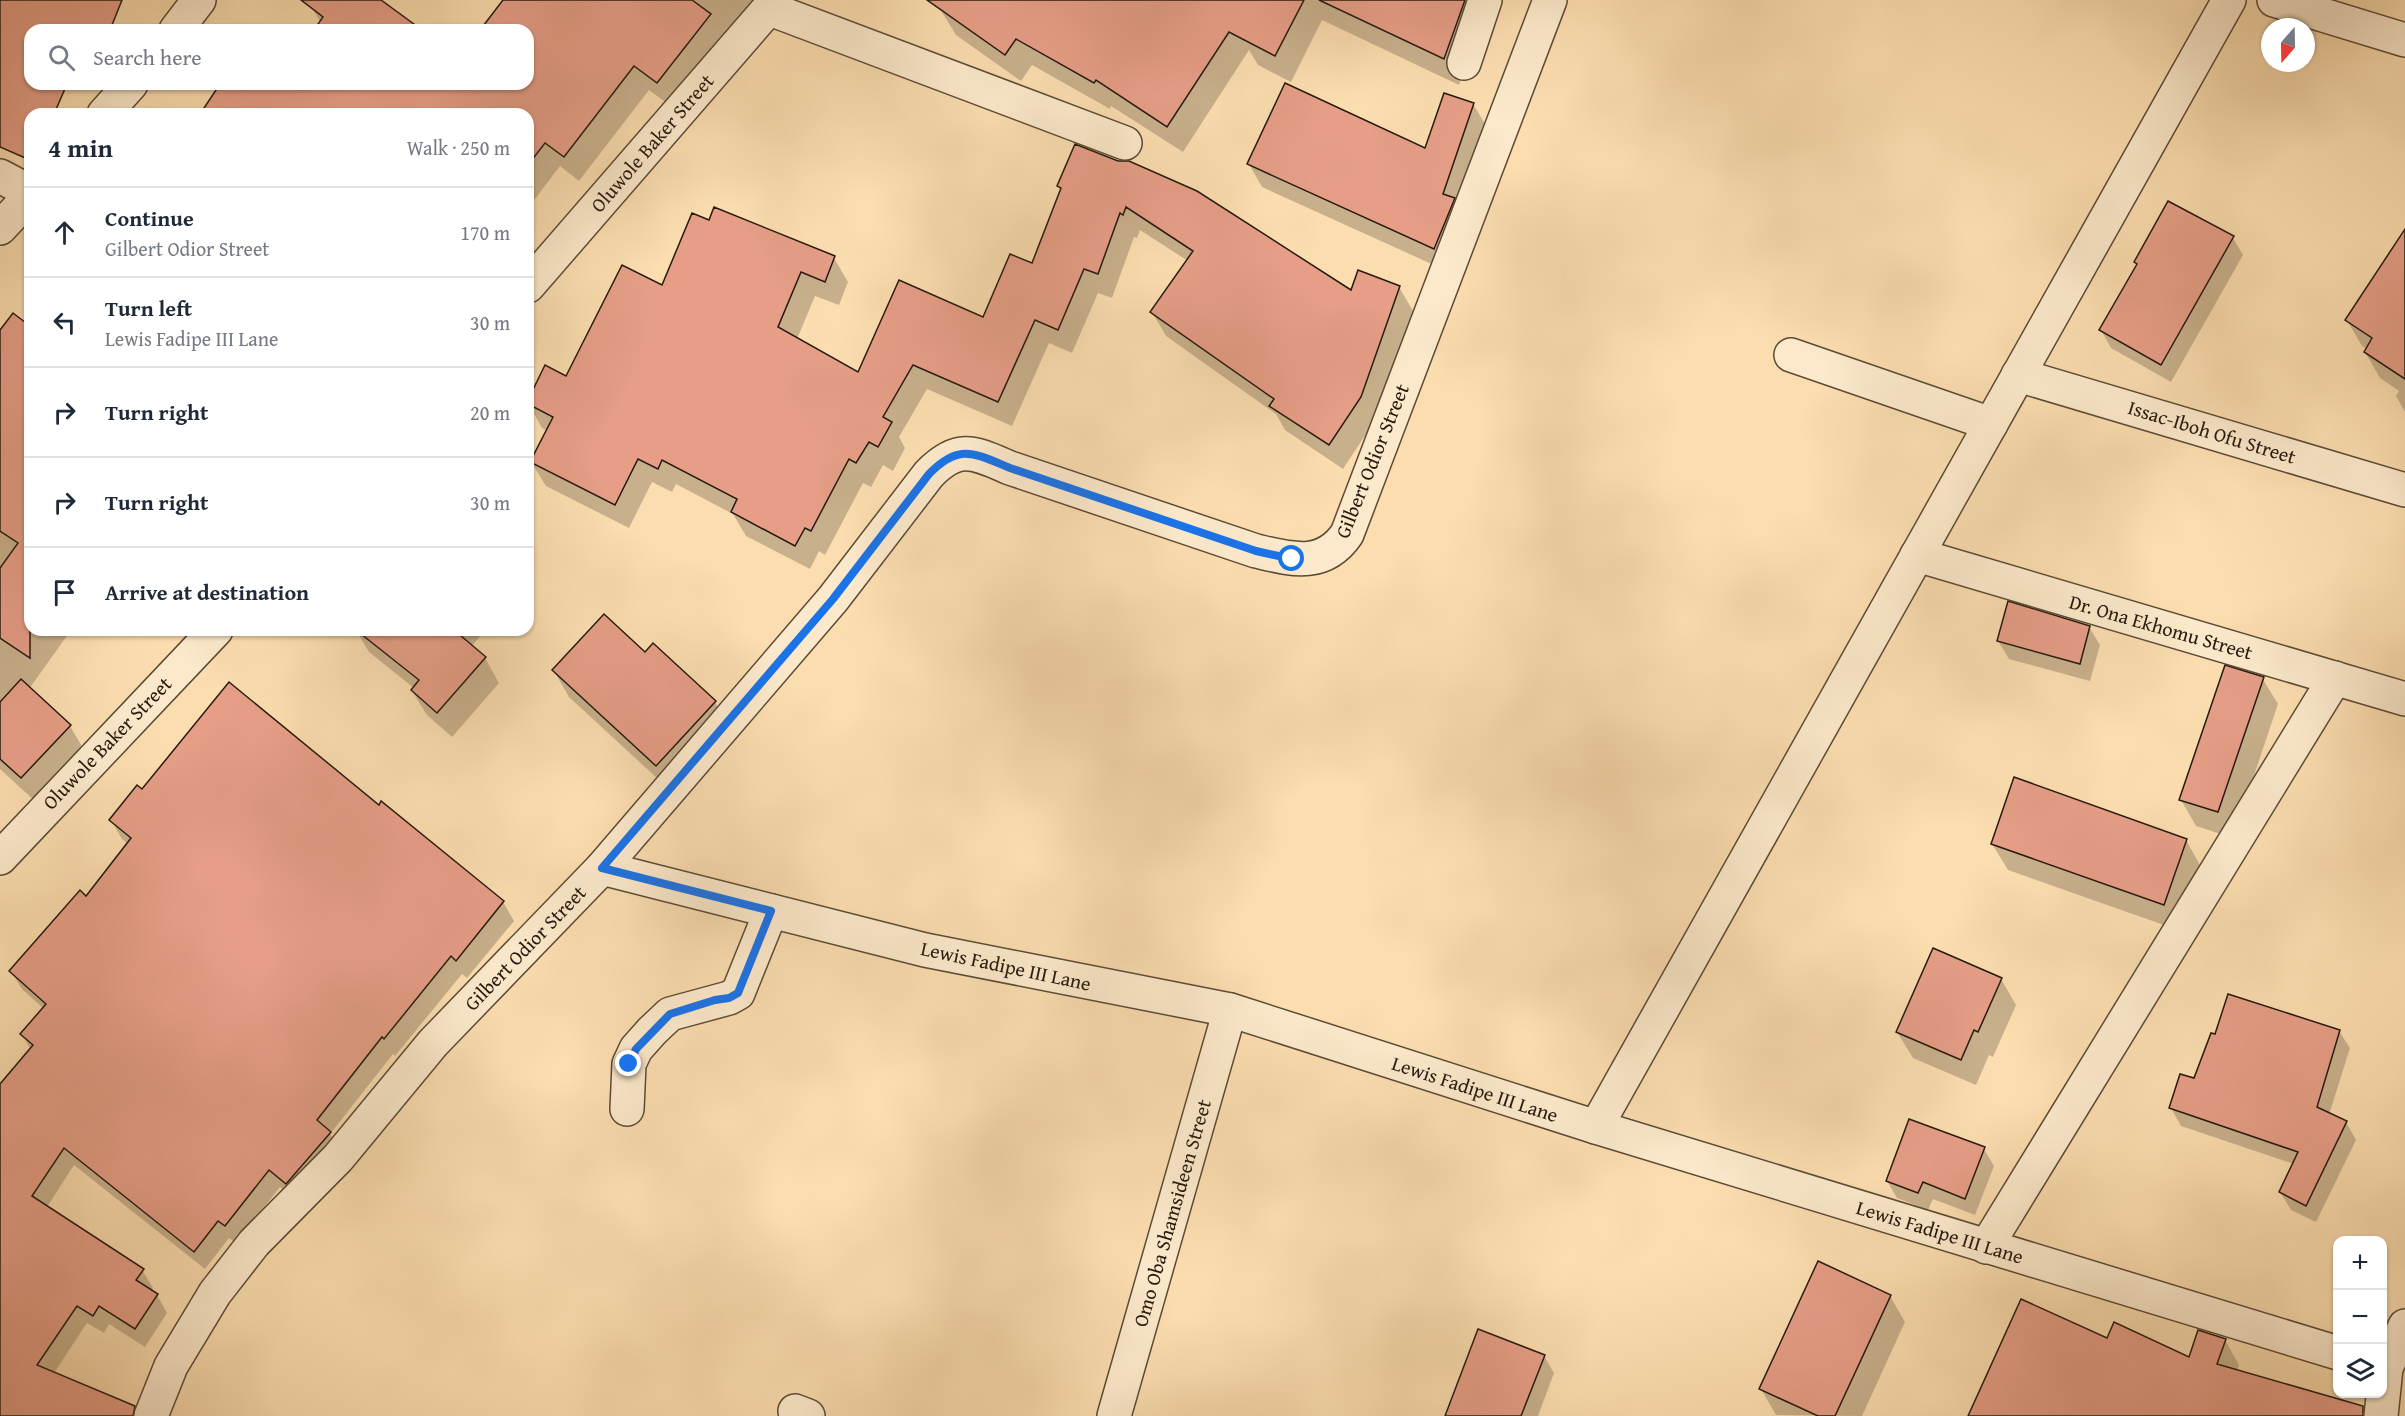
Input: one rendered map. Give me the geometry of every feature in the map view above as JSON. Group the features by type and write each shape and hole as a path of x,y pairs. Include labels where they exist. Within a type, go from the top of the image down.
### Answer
{"street":[{"path":"181,24 199,0"},
{"path":"1464,63 1485,0"},
{"name":"Gilbert Odior Street","path":"151,1416 171,1366 215,1293 254,1243 338,1158 433,1042 602,868 833,599 929,474 940,463 952,456 975,453 1010,468 1256,551 1292,559 1324,556 1338,546 1347,534 1550,0"},
{"path":"1596,1127 2229,0"},
{"path":"2274,0 2405,40"},
{"path":"773,5 1125,143"},
{"name":"Oluwole Baker Street","path":"534,279 773,5"},
{"path":"109,108 126,90"},
{"path":"0,176 24,190"},
{"path":"0,228 24,201"},
{"path":"1791,355 1991,424"},
{"name":"Issac-Iboh Ofu Street","path":"2018,375 2405,490"},
{"name":"Dr. Ona Ekhomu Street","path":"1917,555 2405,699"},
{"name":"Oluwole Baker Street","path":"0,858 210,636"},
{"path":"1986,1246 2335,678"},
{"name":"Lewis Fadipe III Lane","path":"602,868 925,950 1230,1010 1596,1127 2333,1352"},
{"path":"627,1109 629,1064 636,1049 670,1014 729,998 738,993 771,911"},
{"name":"Omo Oba Shamsideen Street","path":"1114,1416 1230,1010"},
{"path":"2387,1361 2405,1326"},
{"path":"2381,1416 2382,1398"}],"building":[{"path":"0,0 122,0 112,24 24,24 24,90 64,90 57,108 24,108 24,157 0,147"},
{"path":"301,0 381,0 414,24 318,24 323,17"},
{"path":"503,0 692,0 711,14 657,83 634,66 564,157 545,143 534,157 534,108 204,108 216,90 534,90 534,24 485,24"},
{"path":"927,0 1304,0 1275,56 1229,32 1167,127 1096,80 1094,83 1016,39 1005,55"},
{"path":"1319,0 1465,0 1444,59"},
{"path":"1285,83 1425,148 1444,93 1474,103 1443,194 1455,198 1434,249 1247,164"},
{"path":"1075,144 1118,161 1129,161 1197,191 1351,290 1358,270 1400,286 1361,397 1329,445 1269,406 1274,399 1150,312 1193,251 1126,207 1123,215 1120,213 1098,274 1084,269 1058,330 1035,320 998,402 913,365 883,417 892,422 878,447 869,442 856,463 849,459 811,531 805,528 795,546 731,512 737,499 662,460 658,469 638,459 615,505 534,464 534,454 553,417 534,407 534,388 545,365 566,376 622,265 662,285 692,213 709,220 714,207 835,256 825,282 801,272 778,327 858,372 899,280 983,317 1010,254 1032,263 1061,188 1057,186"},
{"path":"2168,201 2234,236 2161,365 2099,330 2137,264 2134,262"},
{"path":"2405,229 2405,379 2364,352 2372,338 2345,320"},
{"path":"13,313 24,321 24,636 30,636 30,658 0,638 0,568 18,543 0,531 0,330"},
{"path":"2008,601 2090,626 2080,664 1997,641"},
{"path":"604,614 645,652 653,643 716,701 656,766 552,670"},
{"path":"364,636 461,636 486,657 437,713 411,690 419,680"},
{"path":"2225,665 2264,677 2218,812 2179,800"},
{"path":"21,679 71,725 21,778 0,759 0,702"},
{"path":"229,682 379,805 381,801 504,901 456,961 451,956 384,1039 382,1037 317,1120 331,1132 286,1184 269,1170 225,1226 218,1221 194,1252 64,1148 32,1196 144,1269 136,1280 158,1294 135,1329 99,1306 93,1316 77,1306 37,1365 135,1406 133,1416 0,1416 0,1084 33,1045 20,1034 46,1004 9,971 80,890 86,896 131,838 109,820 137,785 142,789"},
{"path":"2014,777 2187,839 2164,905 1991,844"},
{"path":"1933,948 2002,978 1978,1032 1974,1030 1961,1060 1896,1032"},
{"path":"2228,994 2340,1030 2317,1107 2347,1121 2306,1206 2279,1192 2298,1152 2169,1108 2180,1074 2194,1078 2211,1033 2215,1034"},
{"path":"1909,1119 1985,1147 1965,1199 1923,1182 1918,1193 1886,1181"},
{"path":"1818,1261 1891,1295 1835,1416 1818,1416 1759,1389"},
{"path":"2021,1299 2107,1338 2114,1322 2189,1357 2198,1330 2226,1339 2217,1364 2363,1406 2363,1416 1968,1416"},
{"path":"1478,1329 1545,1355 1521,1416 1445,1416"}],"route":[{"path":"629,1064 636,1049 670,1014 729,998 738,993 771,911 602,868 833,599 929,474 940,463 952,456 975,453 1010,468 1256,551 1292,559"}]}
